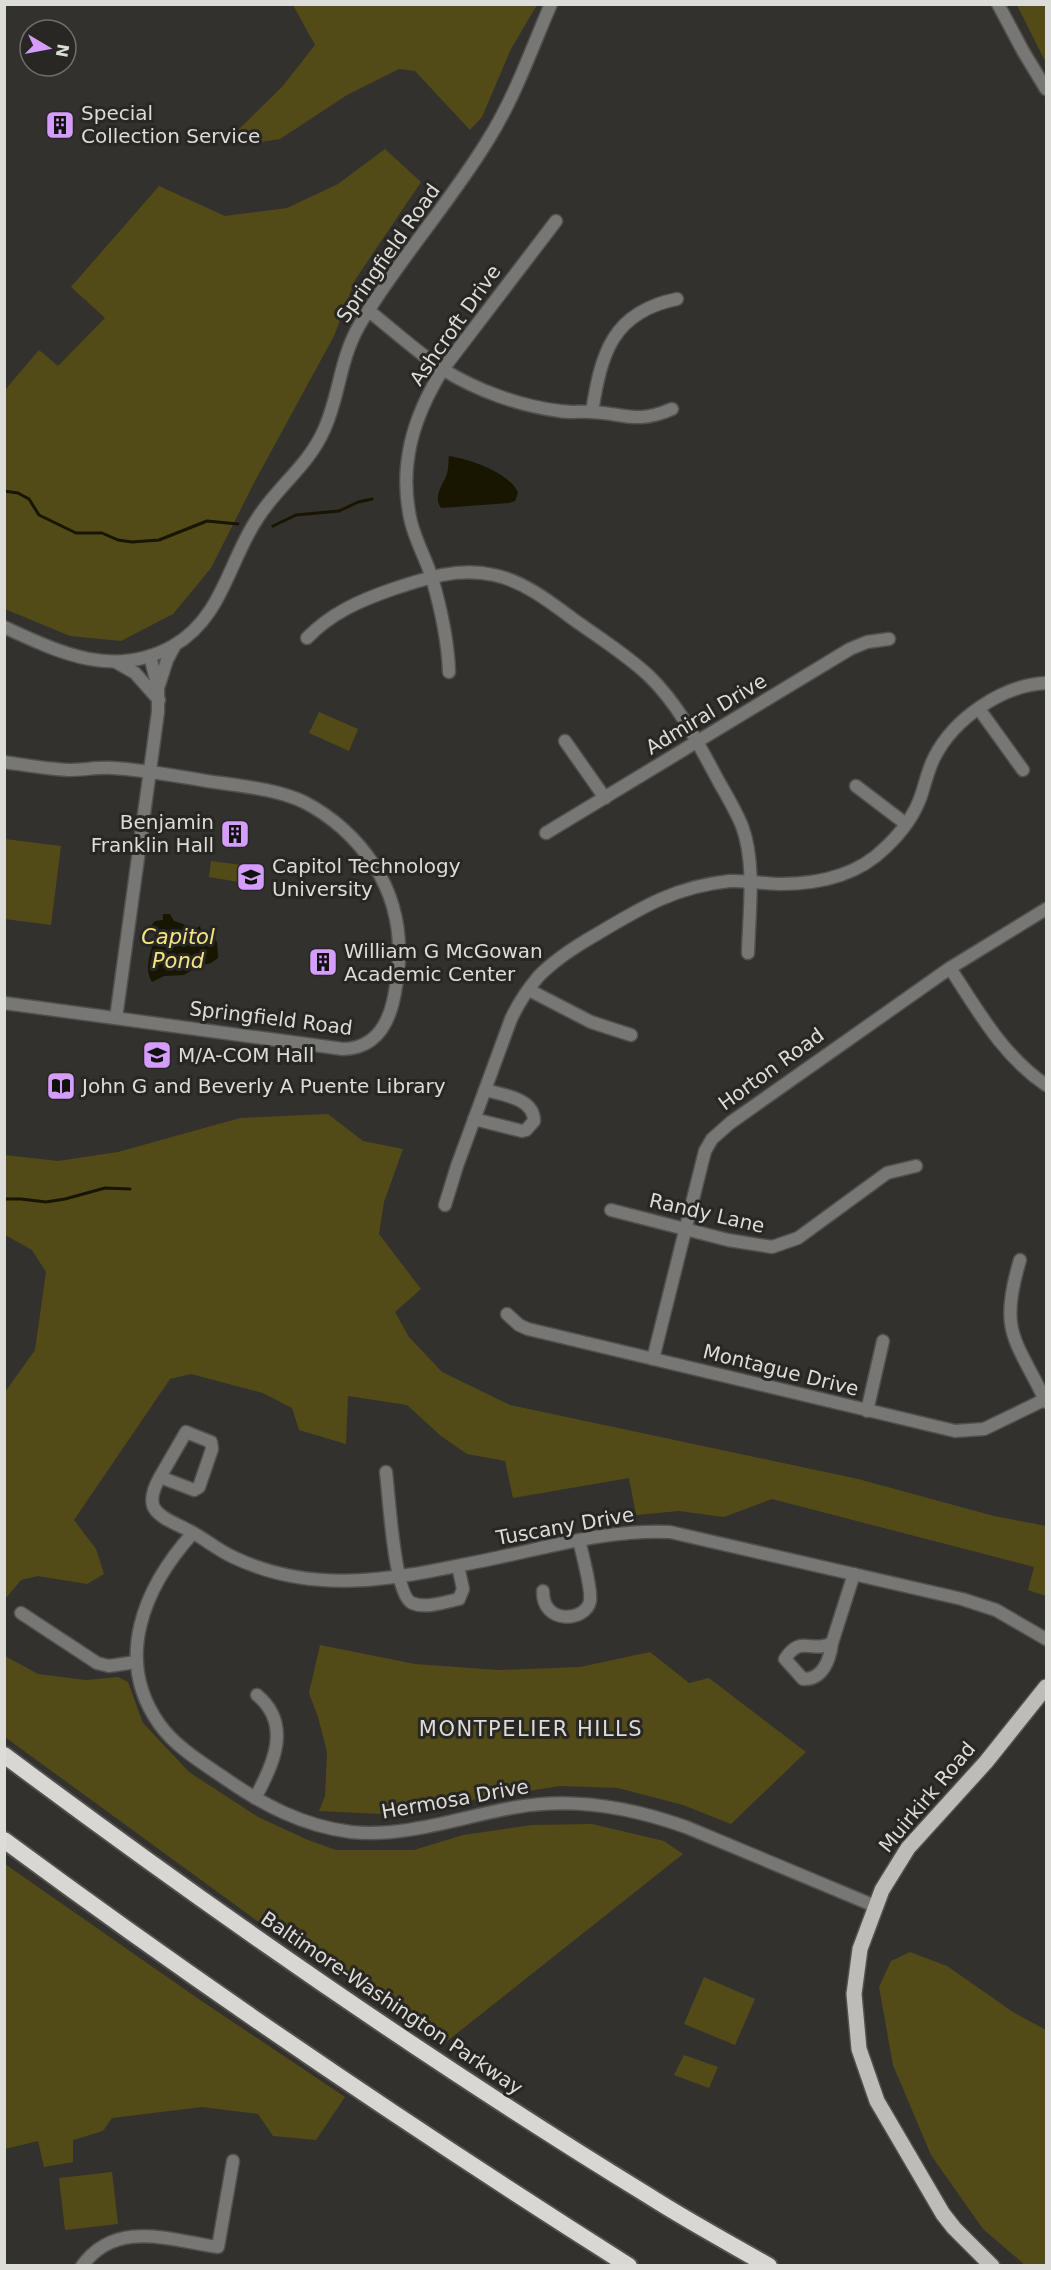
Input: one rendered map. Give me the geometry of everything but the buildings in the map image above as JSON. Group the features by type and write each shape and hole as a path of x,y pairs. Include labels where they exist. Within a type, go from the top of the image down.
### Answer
{"highway":[{"name":"Baltimore-Washington Parkway","path":"4,1755 218,1911 444,2065 651,2198 769,2265"},
{"path":"4,1840 292,2046 409,2125 629,2265"}],"main road":[{"name":"Muirkirk Road","path":"993,2265 954,2228 943,2214 877,2101 859,2049 854,1994 860,1949 875,1906 888,1879 908,1848 986,1762 1047,1687"}],"street":[{"name":"Springfield Road","path":"4,627 70,656 115,661 150,656 175,644 200,626 213,608 257,518 313,452 326,427 345,355 369,310 461,181 497,126 518,85 551,4"},
{"path":"998,4 1026,58 1047,89"},
{"name":"Ashcroft Drive","path":"449,672 446,632 431,577 411,522 405,487 405,469 410,443 424,404 443,369 556,221"},
{"path":"592,412 601,363 614,336 621,327 642,311 677,299"},
{"path":"369,310 443,369 469,384 505,398 560,411 592,412 637,419 655,416 672,409"},
{"path":"307,638 318,626 353,605 448,572 473,571 511,579 546,600 648,675 676,708 697,741 742,828 748,852 748,953"},
{"name":"Admiral Drive","path":"546,833 850,649 867,642 889,639"},
{"path":"116,1018 159,694 167,660 175,644"},
{"path":"150,656 159,694"},
{"path":"115,661 142,679 159,694"},
{"path":"445,1205 511,1019 529,990 546,970 574,947 650,903 695,886 734,881 799,883 844,874 867,863 878,855 906,824 917,806 933,758 957,727 988,700 1016,688 1047,683"},
{"path":"979,709 1023,770"},
{"path":"565,741 605,798"},
{"name":"Springfield Road","path":"4,762 66,770 110,768 150,773 279,794 302,801 338,824 372,862 384,882 394,907 400,947 397,979 387,1019 373,1039 357,1048 343,1049 4,1003"},
{"path":"856,786 906,824"},
{"name":"Horton Road","path":"653,1359 705,1151 720,1131 856,1032 950,968 1047,909"},
{"path":"950,968 979,1014 1012,1058 1030,1074 1047,1084"},
{"path":"529,990 591,1022 631,1035"},
{"path":"474,1119 522,1131 532,1126 534,1121 534,1114 529,1105 485,1090"},
{"name":"Randy Lane","path":"611,1210 684,1230 772,1247 784,1245 798,1238 887,1173 916,1166"},
{"path":"1020,1260 1011,1296 1010,1323 1019,1353 1046,1400"},
{"name":"Montague Drive","path":"507,1314 519,1325 528,1329 934,1427 970,1431 1002,1421 1046,1400"},
{"path":"867,1411 883,1341"},
{"path":"186,1432 211,1442 212,1449 199,1487 194,1490 160,1477 186,1432"},
{"path":"386,1472 398,1578 407,1599 413,1603 429,1605 459,1599 462,1595 463,1582 458,1566"},
{"name":"Tuscany Drive","path":"160,1477 151,1495 151,1504 157,1511 234,1557 278,1573 300,1578 345,1581 398,1578 579,1540 627,1532 670,1532 962,1599 996,1610 1047,1639"},
{"name":"Hermosa Drive","path":"193,1533 174,1556 146,1605 137,1635 136,1662 143,1695 161,1726 175,1742 194,1758 255,1798 297,1820 329,1829 371,1833 431,1825 528,1805 577,1803 633,1811 686,1827 875,1906"},
{"path":"543,1591 546,1607 551,1612 564,1617 573,1616 587,1608 590,1596 579,1540"},
{"path":"832,1643 854,1574"},
{"path":"21,1613 97,1663 109,1666 136,1662"},
{"path":"255,1798 270,1767 277,1737 277,1726 271,1709 257,1695"},
{"path":"82,2265 92,2252 105,2244 115,2239 134,2235 218,2247 232,2161"}],"shaded area":[{"path":"293,5 537,5 511,49 482,117 470,130 415,71 399,69 347,95 280,139 255,143 238,130 282,87 315,45"},
{"path":"1017,5 1046,5 1046,63"},
{"path":"385,149 421,182 355,280 334,336 255,481 211,568 173,614 121,641 70,636 5,609 5,390 39,350 58,366 105,318 71,287 159,186 225,216 287,208 338,184"},
{"path":"319,712 358,729 349,751 309,733"},
{"path":"5,839 61,846 51,925 5,919"},
{"path":"211,861 241,865 239,882 209,877"},
{"path":"328,1114 363,1141 403,1149 384,1202 379,1234 421,1289 395,1312 409,1337 442,1372 510,1405 858,1479 994,1516 1046,1526 1046,1596 1028,1590 1034,1567 772,1499 724,1517 679,1511 636,1515 629,1478 513,1498 505,1461 467,1454 441,1436 407,1405 348,1396 346,1444 299,1430 292,1408 263,1393 191,1374 170,1379 74,1520 96,1549 104,1574 87,1584 38,1576 21,1580 5,1599 5,1392 35,1350 46,1272 32,1250 5,1235 5,1155 58,1161 118,1152 240,1118"},
{"path":"320,1645 415,1664 498,1670 580,1667 650,1652 689,1683 709,1678 806,1752 731,1824 683,1805 618,1788 560,1786 477,1799 403,1815 319,1811 325,1796 327,1752 309,1693"},
{"path":"5,1656 38,1674 86,1680 118,1677 128,1682 143,1723 189,1772 258,1817 336,1850 414,1850 463,1835 532,1825 592,1824 664,1841 683,1854 446,2042 256,1920 5,1737"},
{"path":"5,1864 200,2000 345,2097 316,2140 273,2136 258,2114 202,2107 112,2118 103,2131 73,2140 73,2162 44,2167 38,2141 5,2149"},
{"path":"910,1952 947,1966 1013,2012 1046,2030 1046,2265 1025,2265 983,2229 931,2155 893,2065 879,1987 891,1961"},
{"path":"704,1977 755,1999 735,2045 684,2024"},
{"path":"684,2055 718,2067 709,2088 674,2075"},
{"path":"112,2172 118,2224 65,2230 59,2178"}],"water":[{"path":"449,456 478,464 507,479 518,493 515,501 441,508 438,496 447,474"},
{"name":"Capitol Pond","path":"163,914 170,914 174,921 193,930 200,926 201,930 209,931 217,942 218,958 184,975 164,976 152,982 148,965 155,935 150,927 155,921 163,920"}],"waterway":[{"path":"4,491 18,493 29,499 39,515 76,533 102,533 118,540 132,542 159,540 207,521 238,524"},
{"path":"273,526 296,515 339,511 358,502 372,499"},
{"path":"4,1199 46,1202 105,1188 130,1189"}],"place":[{"name":"Special Collection Service","path":"60,125"},
{"name":"Benjamin Franklin Hall","path":"235,834"},
{"name":"Capitol Technology University","path":"251,877"},
{"name":"William G McGowan Academic Center","path":"323,962"},
{"name":"M/A-COM Hall","path":"157,1055"},
{"name":"John G and Beverly A Puente Library","path":"61,1086"}],"district":[{"name":"MONTPELIER HILLS","path":"531,1729"}]}
